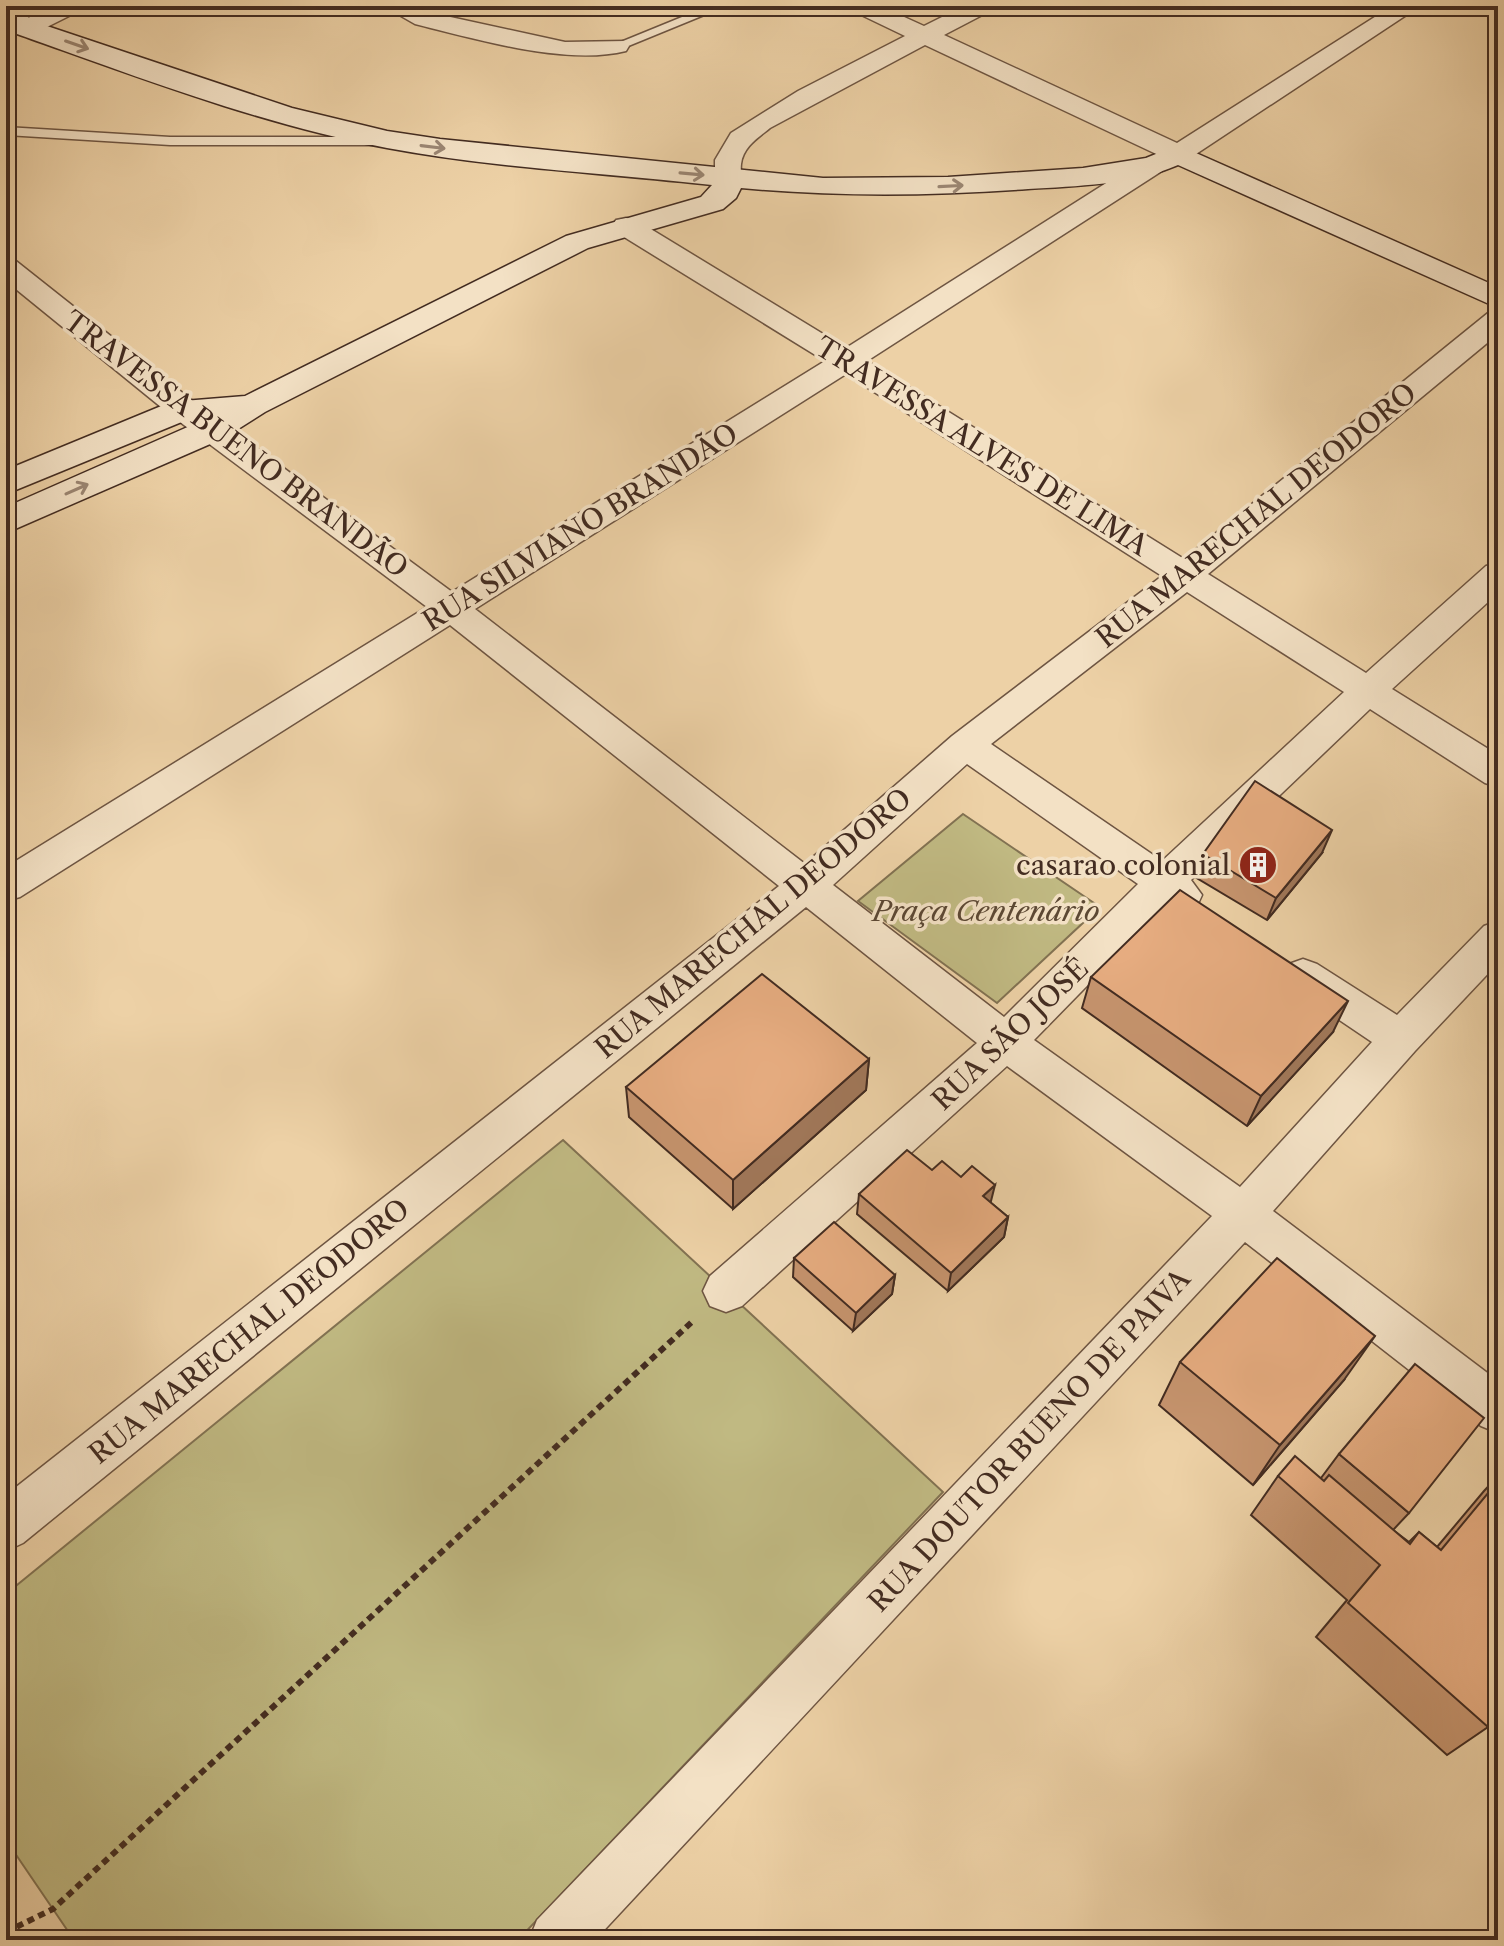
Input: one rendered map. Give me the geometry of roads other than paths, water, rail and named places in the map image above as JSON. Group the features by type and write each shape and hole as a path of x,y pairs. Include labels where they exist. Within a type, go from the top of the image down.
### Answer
{"street":[{"path":"13,23 71,6"},
{"path":"410,6 409,11 424,19 565,49 617,46"},
{"path":"861,6 1166,160 1498,299"},
{"path":"6,521 212,430 253,405 565,247 626,226 712,203 726,192 728,160 740,139 761,123 982,6"},
{"name":"RUA SILVIANO BRANDÃO","path":"6,886 848,362 1408,6"},
{"path":"13,23 225,97 386,141 823,187 948,186 1083,177 1166,160"},
{"name":"TRAVESSA ALVES DE LIMA","path":"626,226 848,362 1498,773"},
{"name":"TRAVESSA BUENO BRANDÃO","path":"6,267 183,409 450,607 808,884"},
{"name":"RUA MARECHAL DEODORO","path":"6,1526 808,884 965,745 1186,575 1498,319"},
{"path":"6,483 183,409 253,405"},
{"name":"RUA SÃO JOSÉ","path":"726,1291 1006,1042 1164,882 1366,692 1498,574"},
{"path":"965,745 1216,917"},
{"path":"808,884 1006,1042 1243,1214 1498,1410"},
{"name":"RUA DOUTOR BUENO DE PAIVA","path":"557,1940 1243,1214 1400,1039 1498,937"},
{"path":"1269,952 1400,1039"}],"lane":[{"path":"617,46 720,6"},
{"path":"6,131 170,141 386,141"}],"place":[{"name":"casarao colonial","path":"1258,865"}],"park label":[{"name":"Praça Centenário","path":"986,911"}]}
